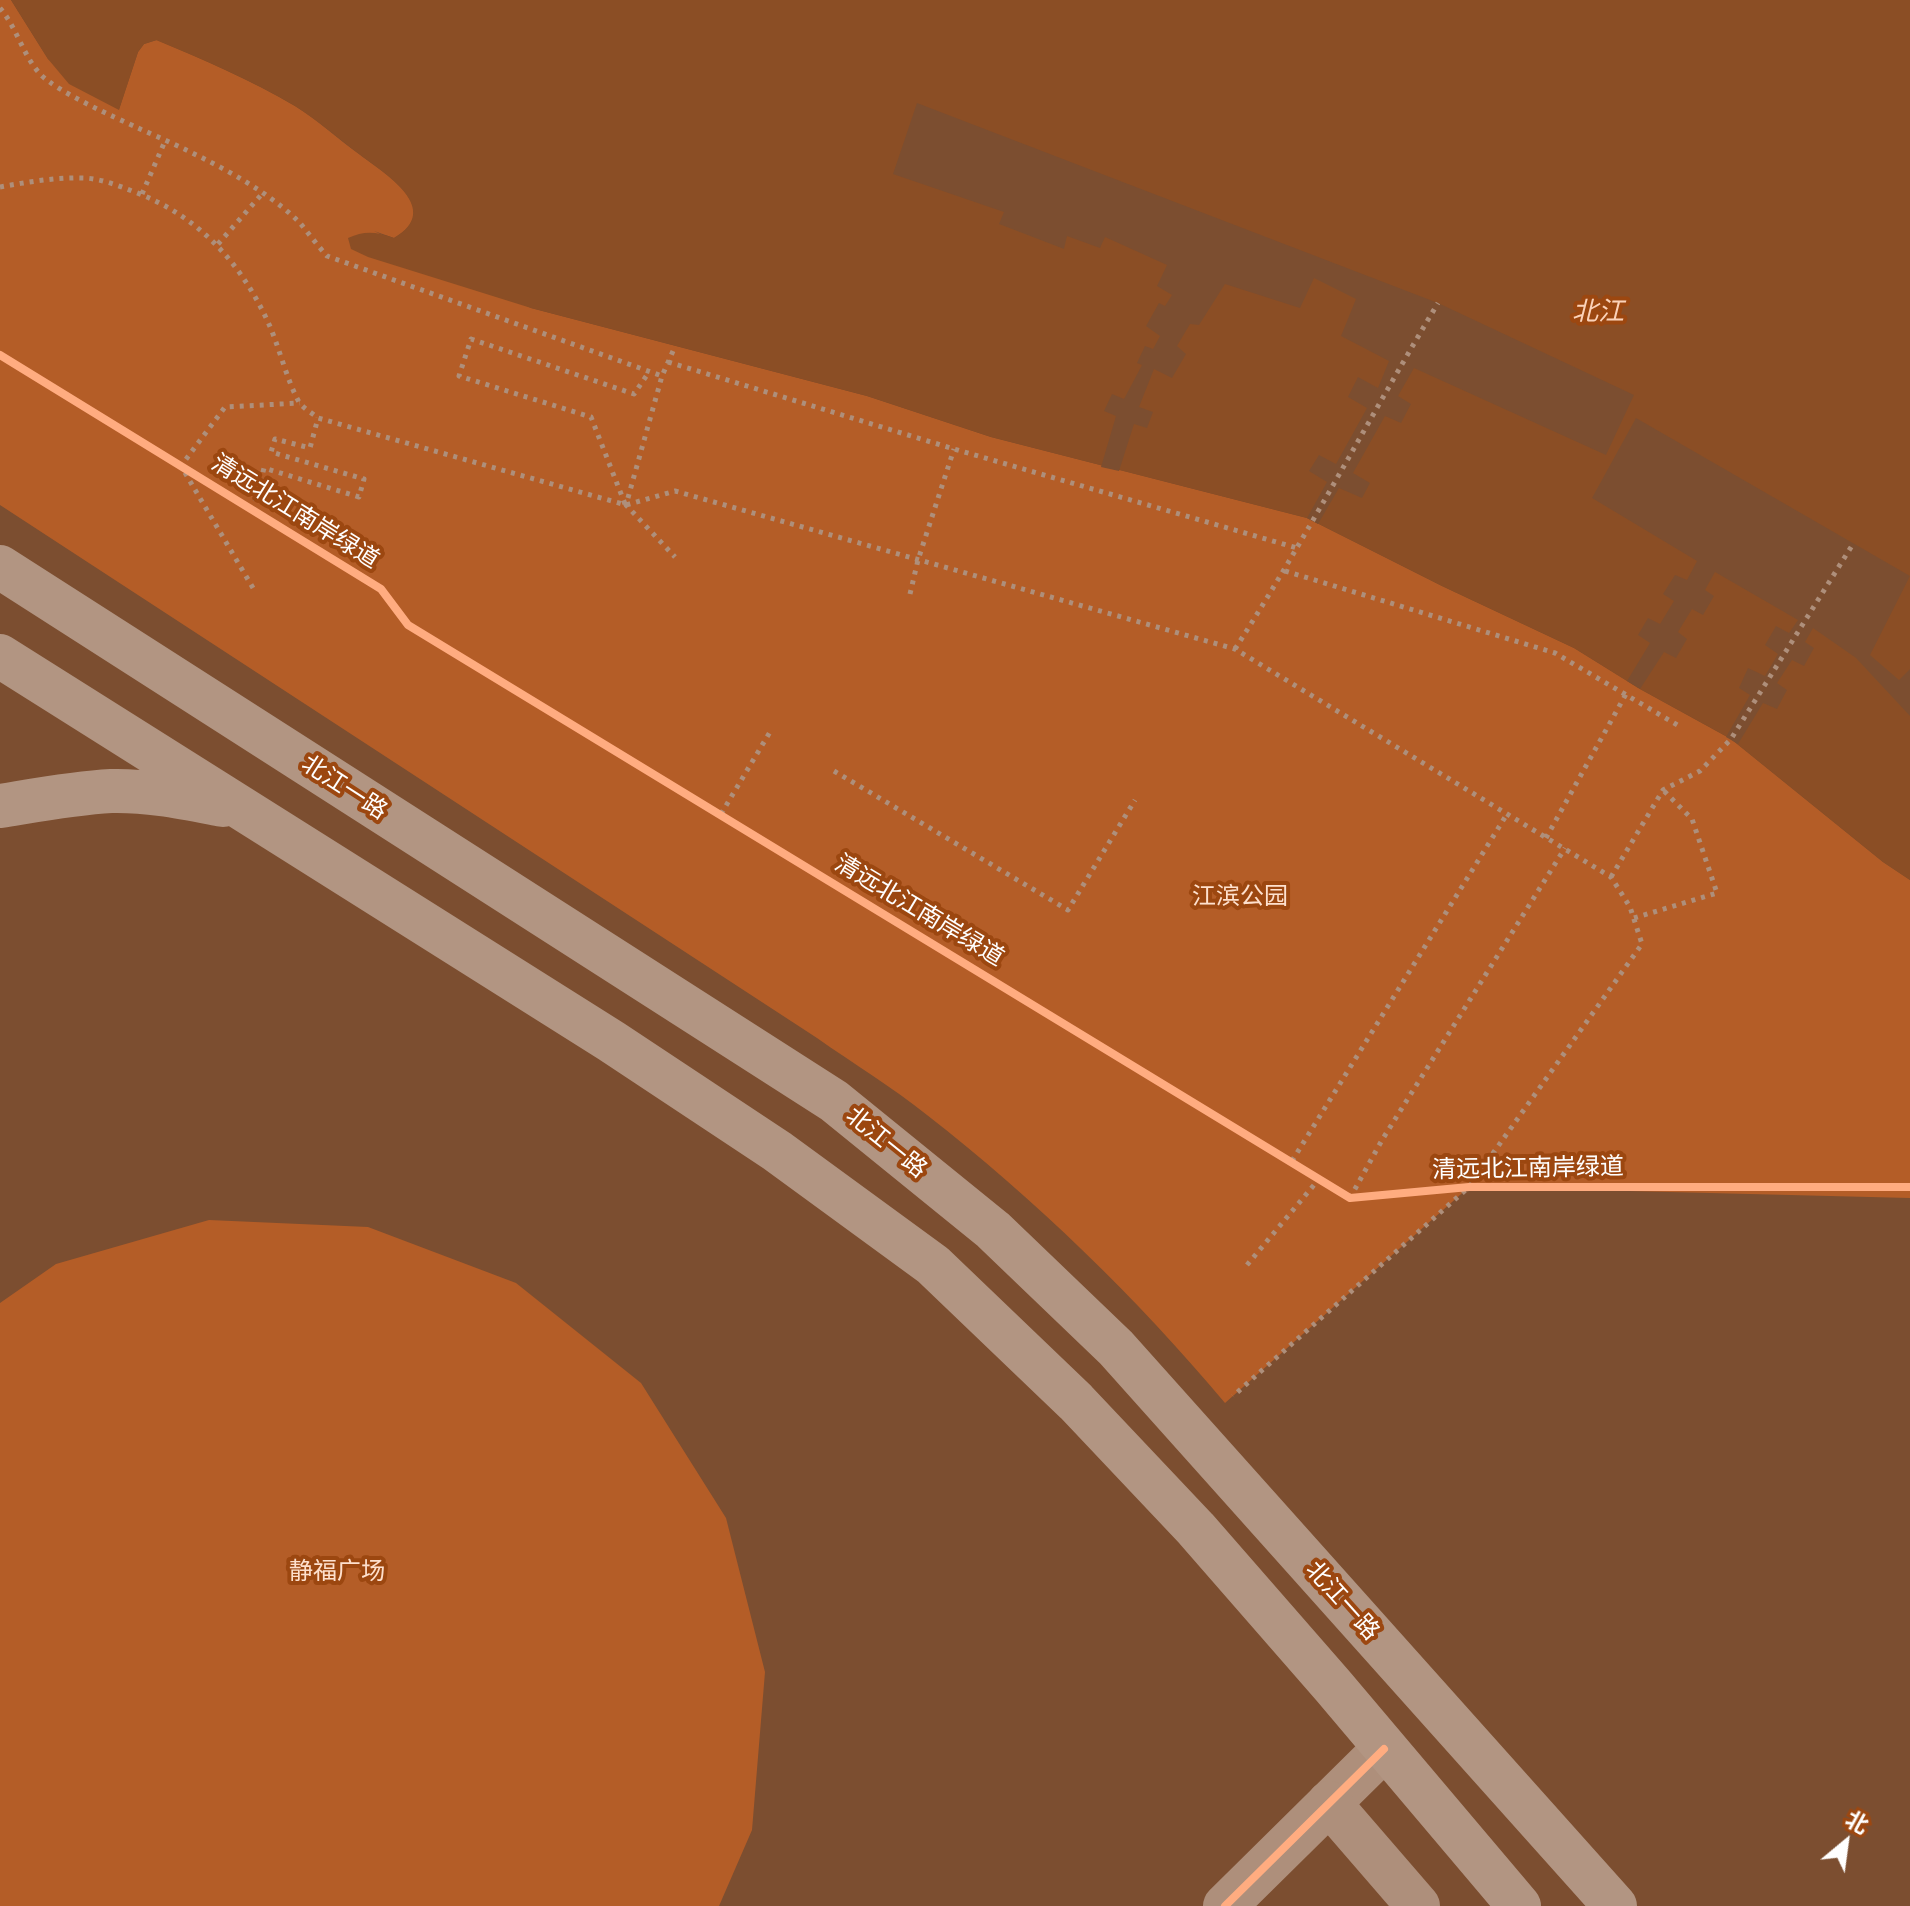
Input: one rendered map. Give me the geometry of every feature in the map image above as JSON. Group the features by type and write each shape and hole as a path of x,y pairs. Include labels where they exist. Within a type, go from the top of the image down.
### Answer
{"main road":[{"name":"北江一路","path":"0,567 834,1101 993,1230 1116,1348 1615,1906"},
{"path":"0,656 249,810 611,1041 777,1151 933,1265 1076,1402 1196,1529 1519,1906"},
{"path":"0,806 57,796 113,791 166,794 249,810"}],"street":[{"path":"1225,1906 1384,1749"},
{"path":"1329,1803 1418,1906"}],"path":[{"path":"0,8 43,77 104,112 202,158 262,194 299,222 327,256 662,376"},
{"path":"142,194 165,141"},
{"path":"0,187 49,179 87,178 142,194 175,212 218,244 242,273 259,301 300,403 318,418 626,505 675,491 1235,649 1611,877 1630,907 1642,944 1472,1187 1225,1403 1182,1422"},
{"path":"218,244 262,194"},
{"path":"1235,649 1285,571 1438,303"},
{"path":"649,372 634,394 471,339 459,376 591,417 626,505 675,557"},
{"path":"626,505 662,376 673,351"},
{"path":"668,362 1297,548"},
{"path":"253,588 181,466 225,407 300,403"},
{"path":"253,511 264,468 359,497 364,479 271,452 275,439 310,448 318,418"},
{"path":"910,594 954,449"},
{"path":"1611,877 1663,790 1700,771 1731,739 1853,544"},
{"path":"1285,571 1555,653 1679,726"},
{"path":"1546,838 1626,694"},
{"path":"721,814 770,732"},
{"path":"834,771 1068,910 1135,800"},
{"path":"1634,918 1717,893 1692,819 1663,790"},
{"path":"707,806 734,822"},
{"path":"1292,1161 1507,814"},
{"path":"1350,1198 1382,1140 1565,848"},
{"path":"1281,1154 1301,1167"},
{"path":"1310,1173 1329,1185"},
{"path":"1247,1265 1319,1179"},
{"path":"1339,1191 1350,1198 1367,1195"}],"green space":[{"name":"江滨公园","path":"0,0 11,0 48,59 119,109 138,52 144,44 157,40 295,106 383,171 412,204 414,215 408,227 394,238 374,231 531,308 867,396 991,437 1307,518 1574,648 1731,739 1883,862 1910,880 1910,1198 1469,1187 1225,1403 1157,1326 1084,1251 1006,1180 900,1095 0,505"},
{"name":"静福广场","path":"209,1220 368,1227 516,1283 641,1383 726,1518 765,1672 752,1830 719,1906 0,1906 0,1303 56,1264"}],"water":[{"name":"北江","path":"11,0 1910,0 1910,880 1883,862 1731,739 1574,648 1307,518 991,437 867,396 531,308 368,257 351,249 348,238 371,233 394,238 408,227 413,215 411,204 394,181 311,117 244,79 156,40 144,44 138,52 119,110 69,84 48,59"}],"pier":[{"path":"917,103 1438,303 1634,395 1606,455 1414,368 1398,396 1411,404 1401,423 1385,416 1353,473 1370,483 1362,498 1339,488 1318,524 1307,518 1327,482 1309,471 1319,455 1336,464 1367,408 1348,397 1358,377 1378,388 1389,361 1341,336 1356,299 1314,278 1300,308 1225,284 1199,325 1190,324 1177,346 1186,354 1172,378 1154,369 1139,407 1153,412 1147,428 1134,424 1119,471 1101,467 1116,416 1104,411 1112,394 1124,399 1142,365 1137,363 1145,346 1153,349 1160,336 1146,326 1159,303 1165,306 1172,295 1157,286 1167,265 1105,237 1100,248 1067,236 1064,249 999,224 1004,212 893,174"},
{"path":"1636,418 1910,576 1870,655 1899,680 1910,669 1910,716 1856,658 1813,628 1805,642 1814,648 1804,666 1792,660 1777,683 1787,690 1777,709 1763,703 1738,744 1726,737 1750,695 1739,688 1748,668 1765,676 1778,654 1765,645 1776,626 1789,633 1798,620 1715,572 1705,590 1714,596 1703,615 1692,609 1678,632 1687,639 1676,658 1664,652 1640,689 1627,681 1650,643 1638,635 1648,618 1660,624 1674,601 1663,594 1675,575 1687,580 1697,561 1592,498"}],"cycle path":[{"name":"清远北江南岸绿道","path":"0,355 381,589 408,625 1350,1198 1469,1187 1910,1187"},
{"path":"1225,1906 1384,1749"}]}
